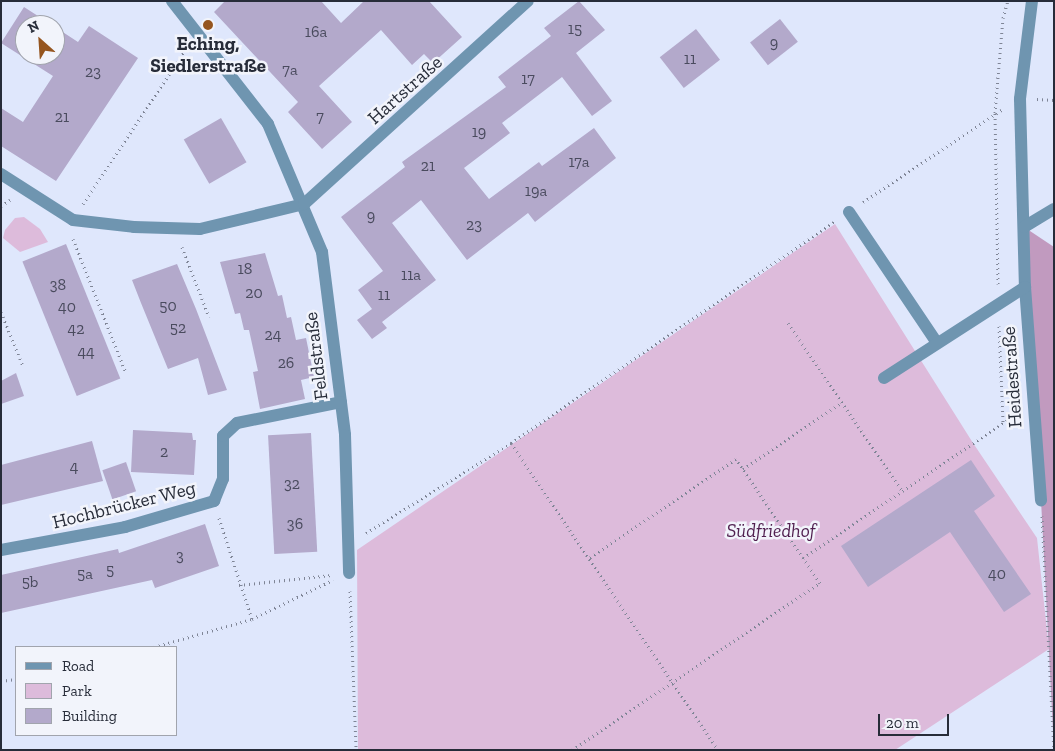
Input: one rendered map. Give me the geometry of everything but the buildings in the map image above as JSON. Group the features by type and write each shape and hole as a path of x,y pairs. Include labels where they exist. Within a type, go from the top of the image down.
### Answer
{"street":[{"name":"Feldstraße","path":"172,1 268,124 304,204 322,252 345,435 349,572"},
{"name":"Hartstraße","path":"304,204 528,1"},
{"name":"Heidestraße","path":"1032,1 1020,99 1025,287 1041,500"},
{"path":"1,174 73,220 175,230 200,229 304,204"},
{"path":"1024,227 1054,209"},
{"path":"849,212 938,343"},
{"path":"884,378 1025,287"},
{"name":"Hochbrücker Weg","path":"1,550 125,528 214,501 223,479 223,436 238,423 340,402"}],"path":[{"path":"1003,422 998,304 995,113 1003,18 1008,1"},
{"path":"126,373 70,233 73,220 198,32"},
{"path":"348,543 511,443 995,113 1020,99"},
{"path":"175,230 209,317"},
{"path":"1,312 23,366"},
{"path":"788,323 902,491"},
{"path":"803,558 1033,402"},
{"path":"743,469 841,403"},
{"path":"511,443 718,750"},
{"path":"572,750 820,583 736,459 589,558"},
{"path":"1041,500 1054,750"},
{"path":"214,501 239,585 252,619"},
{"path":"239,585 349,572"},
{"path":"158,646 252,619 349,572"},
{"path":"349,572 356,750"},
{"path":"1,682 15,679"}],"green space":[{"path":"24,217 40,229 48,242 20,252 3,238 5,230 15,218"},
{"name":"Südfriedhof","path":"835,224 973,443 1037,538 1049,649 895,750 358,750 357,550"}],"shaded area":[{"path":"1024,227 1054,247 1054,750 1041,500"}],"place":[{"name":"Eching, Siedlerstraße","path":"208,25"}]}
